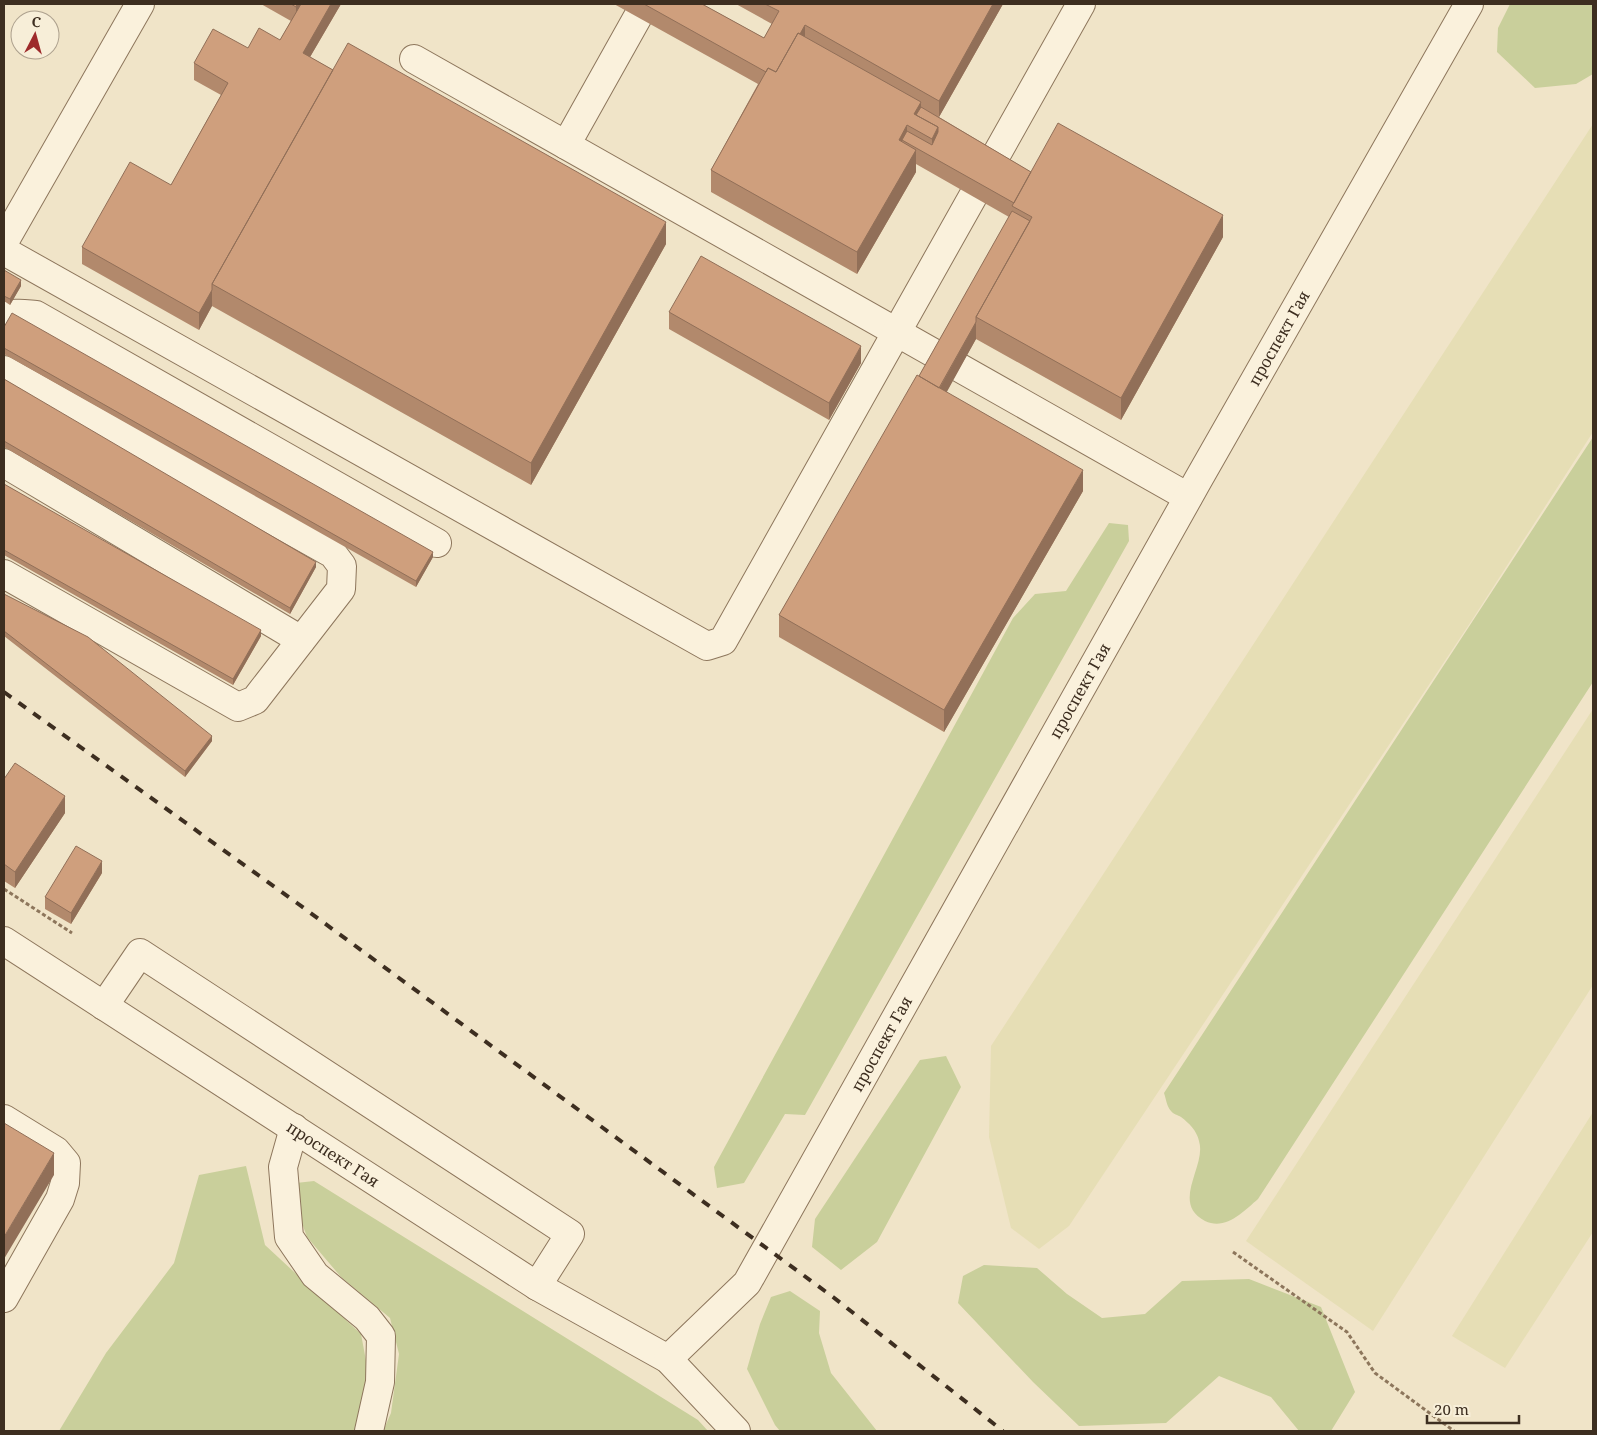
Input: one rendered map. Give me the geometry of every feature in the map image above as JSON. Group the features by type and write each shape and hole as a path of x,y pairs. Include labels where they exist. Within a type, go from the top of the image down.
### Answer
{"street":[{"path":"4,242 140,4"},
{"path":"566,145 645,4"},
{"path":"4,251 706,646 723,641 1081,4"},
{"name":"проспект Гая","path":"668,1359 747,1283 1188,497 1469,4"},
{"path":"414,59 1188,497"},
{"path":"4,319 9,315 36,316 437,543"},
{"path":"4,370 334,554 342,566 341,589 255,700 238,708 4,574"},
{"path":"4,462 301,640"},
{"name":"проспект Гая","path":"4,941 537,1286 668,1359 736,1431"},
{"path":"104,1006 140,953 570,1234 537,1286"},
{"path":"4,1119 56,1151 66,1163 65,1183 60,1199 4,1298"},
{"path":"294,1128 283,1167 289,1237 316,1274 367,1318 381,1336 380,1382 369,1431"}],"path":[{"path":"4,889 72,933"},
{"path":"1233,1252 1347,1332 1375,1373 1454,1431"}],"shaded area":[{"path":"1593,124 1593,432 1472,620 1069,1226 1039,1249 1011,1228 989,1137 991,1046"},
{"path":"1593,709 1593,985 1373,1331 1246,1241"},
{"path":"1593,1112 1593,1232 1505,1368 1452,1336"}],"green space":[{"path":"1510,4 1593,4 1593,74 1576,84 1535,88 1497,52 1498,28"},
{"path":"1593,437 1593,682 1258,1199 1241,1214 1227,1222 1213,1223 1205,1221 1195,1213 1190,1204 1190,1194 1200,1151 1198,1137 1190,1125 1173,1113 1164,1093"},
{"path":"1109,523 1128,525 1129,541 805,1115 785,1114 744,1183 717,1188 714,1167 1013,618 1035,594 1066,591"},
{"path":"946,1056 961,1087 877,1242 841,1270 812,1247 815,1219 920,1060"},
{"path":"246,1166 265,1245 361,1334 367,1366 359,1431 59,1431 106,1353 174,1263 199,1175"},
{"path":"314,1181 698,1420 708,1431 383,1431 391,1413 399,1354 390,1318 341,1277 307,1237 293,1198 296,1183"},
{"path":"984,1265 1037,1268 1067,1294 1102,1318 1145,1314 1182,1281 1249,1279 1321,1307 1355,1392 1331,1431 1299,1431 1271,1397 1219,1376 1166,1423 1079,1426 1033,1382 958,1303 963,1276"},
{"path":"790,1291 820,1311 819,1333 831,1373 877,1431 780,1431 775,1425 747,1369 760,1324 771,1297"}],"building":[{"path":"301,4 331,4 303,53 333,70 212,284 212,290 199,313 82,247 130,162 171,185 228,83 194,63 213,29 248,48 259,28 280,40"},
{"path":"644,4 702,4 764,38 779,11 765,4 993,4 939,101 805,25 800,34 798,33 776,72 768,68 766,72"},
{"path":"798,33 921,102 914,114 938,127 932,139 907,125 899,140 916,150 857,252 711,170 768,68 776,72"},
{"path":"348,43 666,222 531,463 212,284"},
{"path":"921,107 1031,172 1014,203 902,140 907,131 932,145 938,132 938,127 916,115"},
{"path":"1058,123 1223,215 1121,398 976,317 1032,217 1012,206"},
{"path":"1012,211 1030,221 939,388 919,376"},
{"path":"701,256 861,346 829,403 669,312"},
{"path":"4,270 21,280 10,299 4,296"},
{"path":"12,313 433,552 416,581 4,348 4,327"},
{"path":"917,375 1083,470 944,710 779,615"},
{"path":"4,379 316,562 290,608 4,441"},
{"path":"4,484 261,630 233,679 4,550"},
{"path":"4,594 88,637 212,736 185,771 4,631"},
{"path":"15,763 65,796 15,872 4,864 4,779"},
{"path":"76,846 102,861 71,913 45,897"},
{"path":"4,1123 54,1153 4,1237"}],"railway":[{"path":"4,692 297,903 833,1297 1003,1431"}]}
